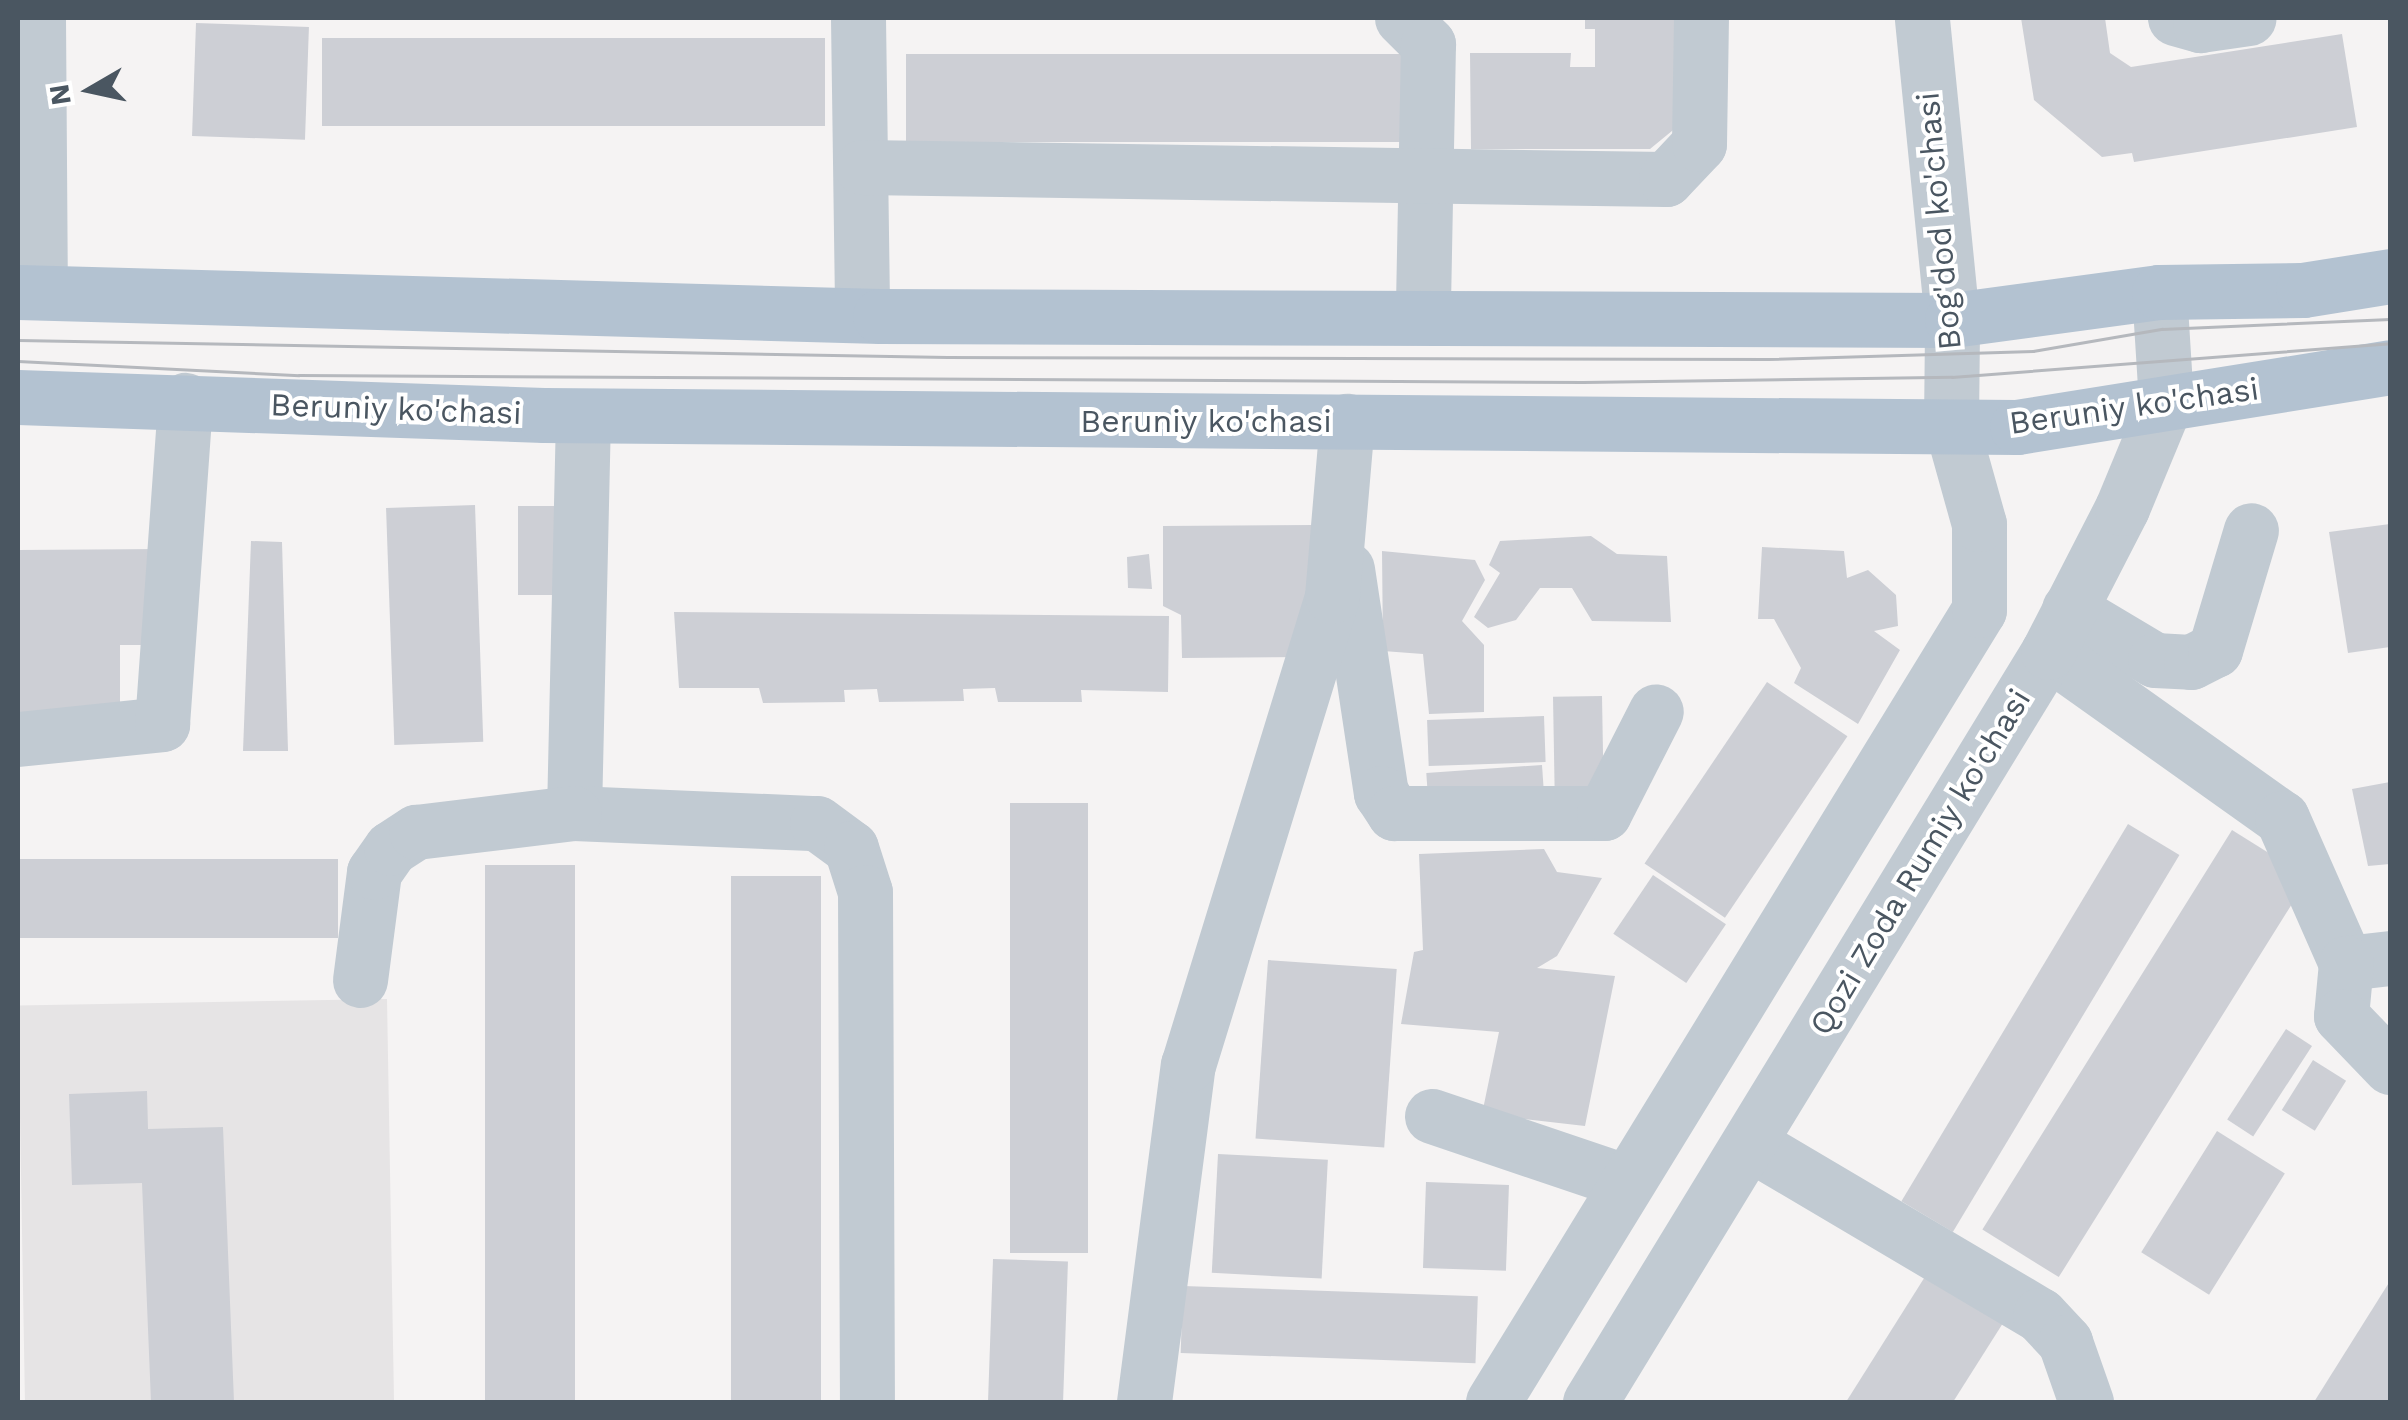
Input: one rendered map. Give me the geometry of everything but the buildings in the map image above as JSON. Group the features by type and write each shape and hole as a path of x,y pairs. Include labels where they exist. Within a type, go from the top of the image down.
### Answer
{"main road":[{"path":"29,292 862,315 1952,320 2159,292 2303,290 2390,276"},
{"name":"Beruniy ko'chasi","path":"18,398 185,400 583,416 1951,424 2017,428 2390,368"}],"street":[{"path":"29,292 38,18"},
{"path":"858,18 862,315"},
{"path":"1402,18 1428,44 1423,316"},
{"path":"862,166 1676,174 1699,144 1701,18"},
{"name":"Bog'dod ko'chasi","path":"1922,18 1952,320 1951,424"},
{"path":"2175,18 2200,25 2249,18"},
{"name":"Qozi Zoda Rumiy ko'chasi","path":"1590,1402 2059,630 2166,402 2159,292"},
{"path":"18,738 162,724 185,400"},
{"path":"574,813 583,416"},
{"path":"1144,1402 1188,1065 1332,596 1347,421"},
{"path":"1493,1402 1979,610 1979,524 1951,424"},
{"path":"1339,512 1381,793 1394,813 1604,813 1656,710"},
{"path":"2059,630 2155,660 2190,662 2215,650 2251,530"},
{"path":"2059,630 2282,818 2368,960 2341,1016 2390,1066"},
{"path":"360,980 374,872 391,848 416,832 574,813 817,823 851,848 865,892 867,1402"},
{"path":"1432,1116 1627,1182"},
{"path":"1749,1143 2040,1315 2065,1342 2086,1402"}],"shaded area":[{"path":"387,999 394,1402 25,1402 18,1005"}],"tram line":[{"path":"18,340 947,357 1768,359 2033,351 2162,329 2390,319"},
{"path":"18,361 299,375 1583,382 1952,377 2390,343"}]}
